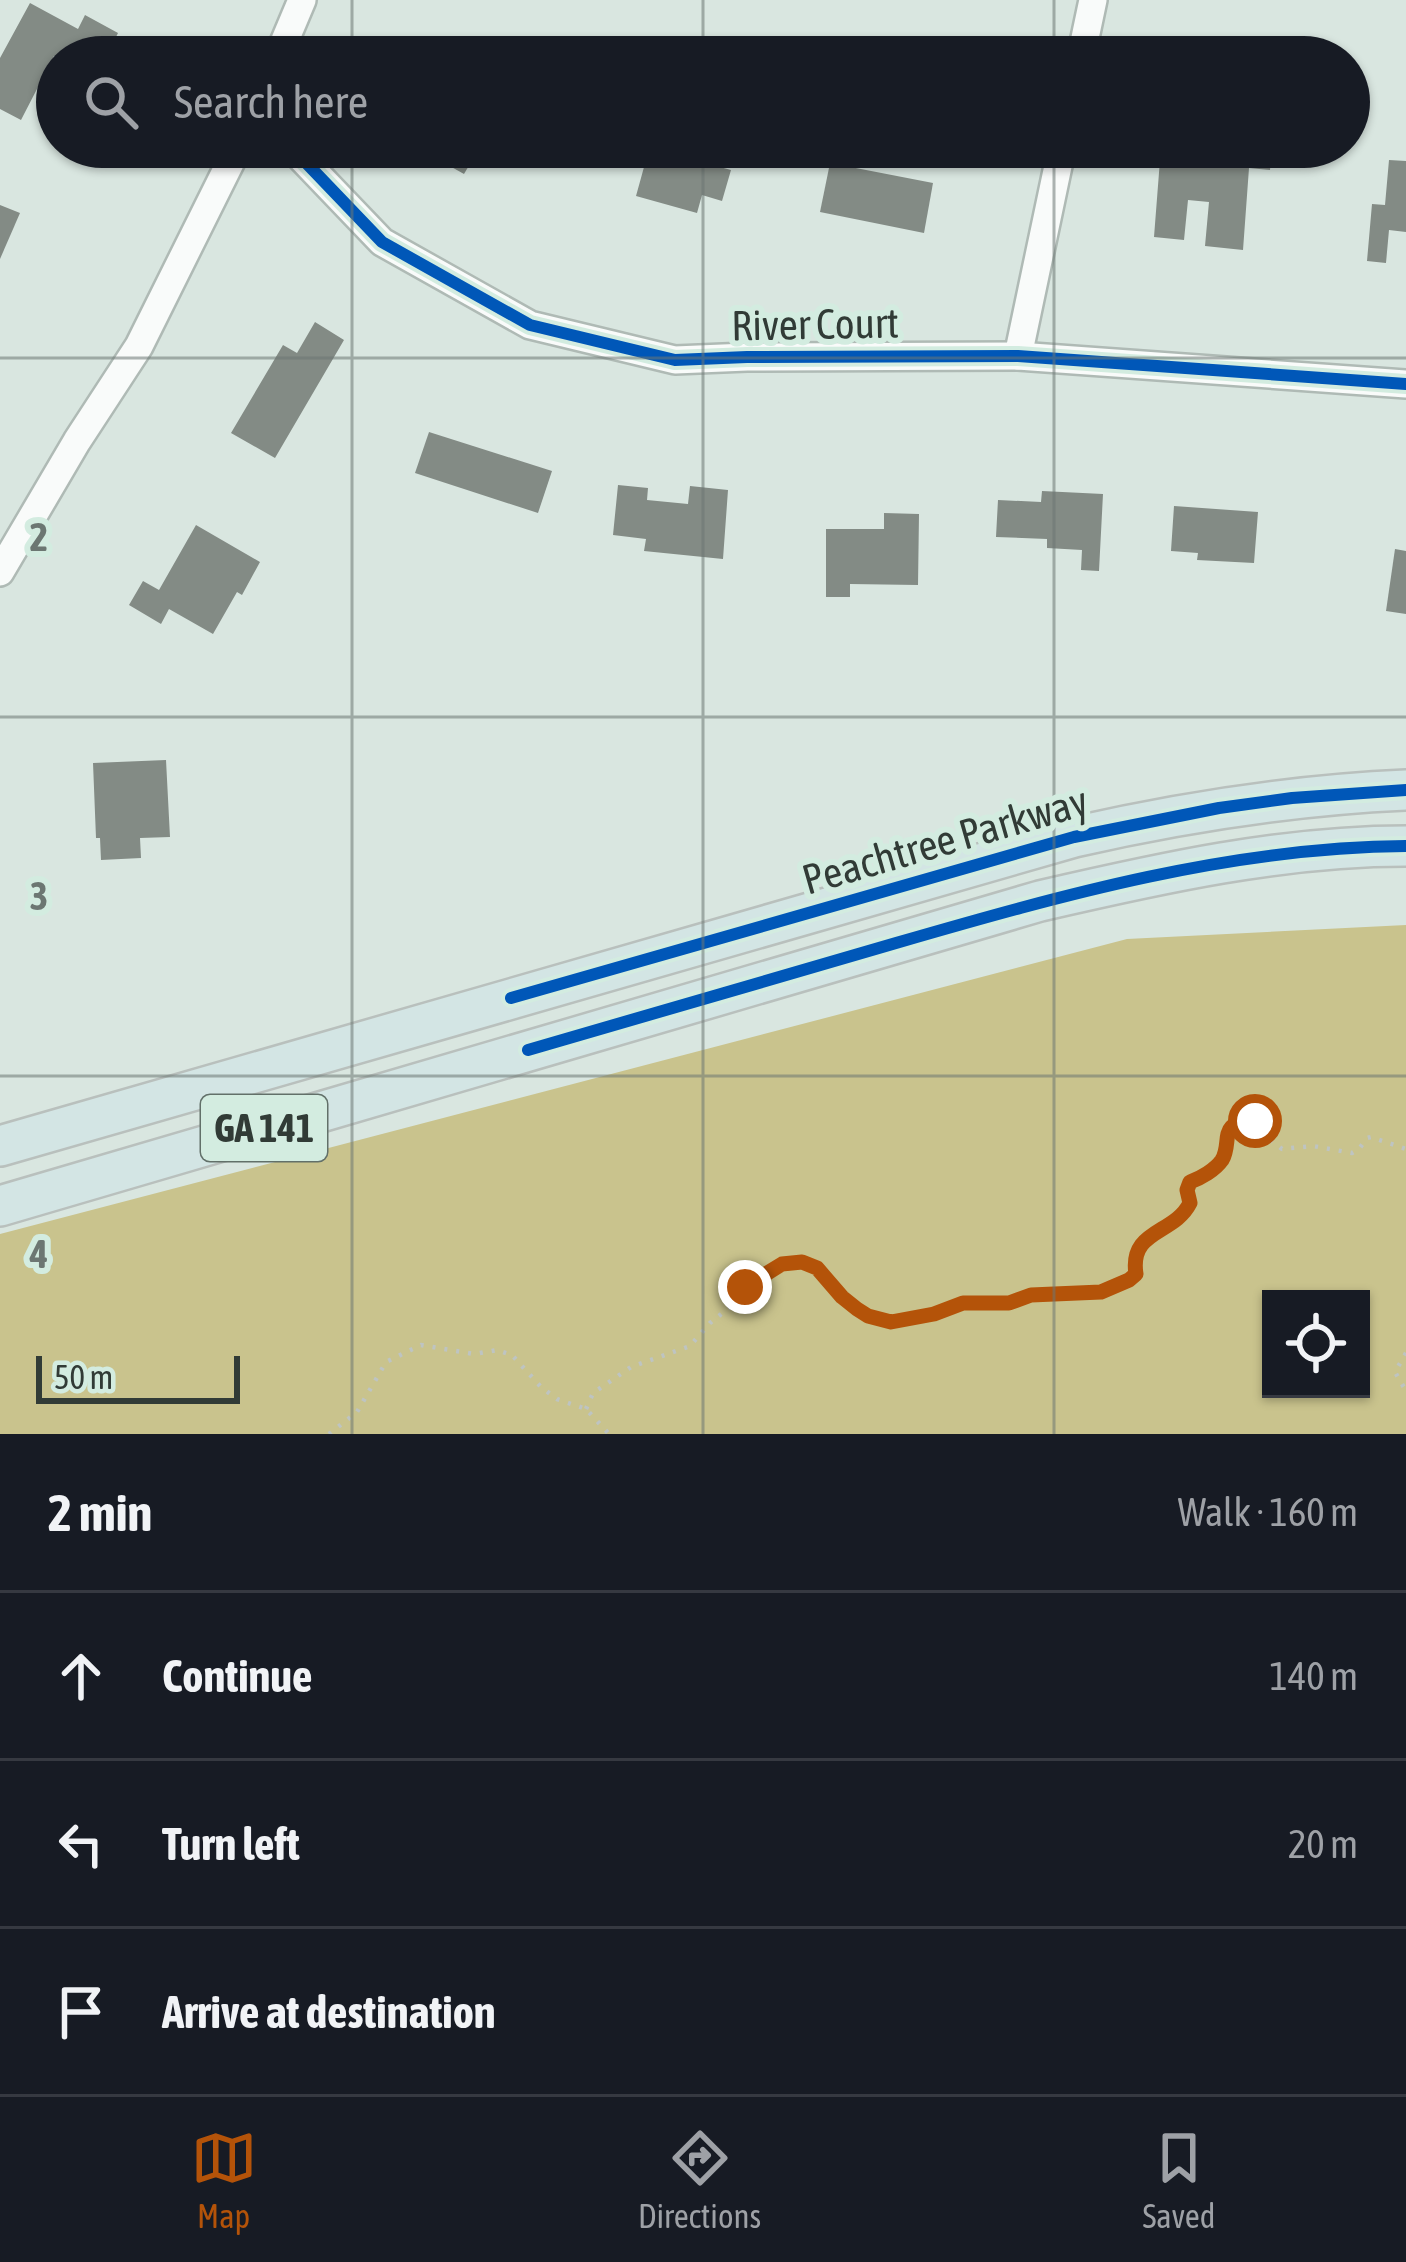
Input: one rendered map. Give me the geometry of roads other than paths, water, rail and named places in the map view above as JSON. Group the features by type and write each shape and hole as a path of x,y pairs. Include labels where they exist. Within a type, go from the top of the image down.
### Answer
{"highway":[{"name":"Peachtree Parkway","path":"0,1146 1074,837 1219,808 1406,790"},
{"name":"Peachtree Parkway","path":"0,1206 1040,901 1249,859 1406,846"}],"street":[{"path":"287,36 302,0"},
{"path":"1086,36 1094,0"},
{"path":"0,572 76,441 140,346 228,168"},
{"name":"River Court","path":"311,168 382,242 530,325 675,360 1018,356 1406,384"},
{"path":"1018,356 1058,168"}]}
